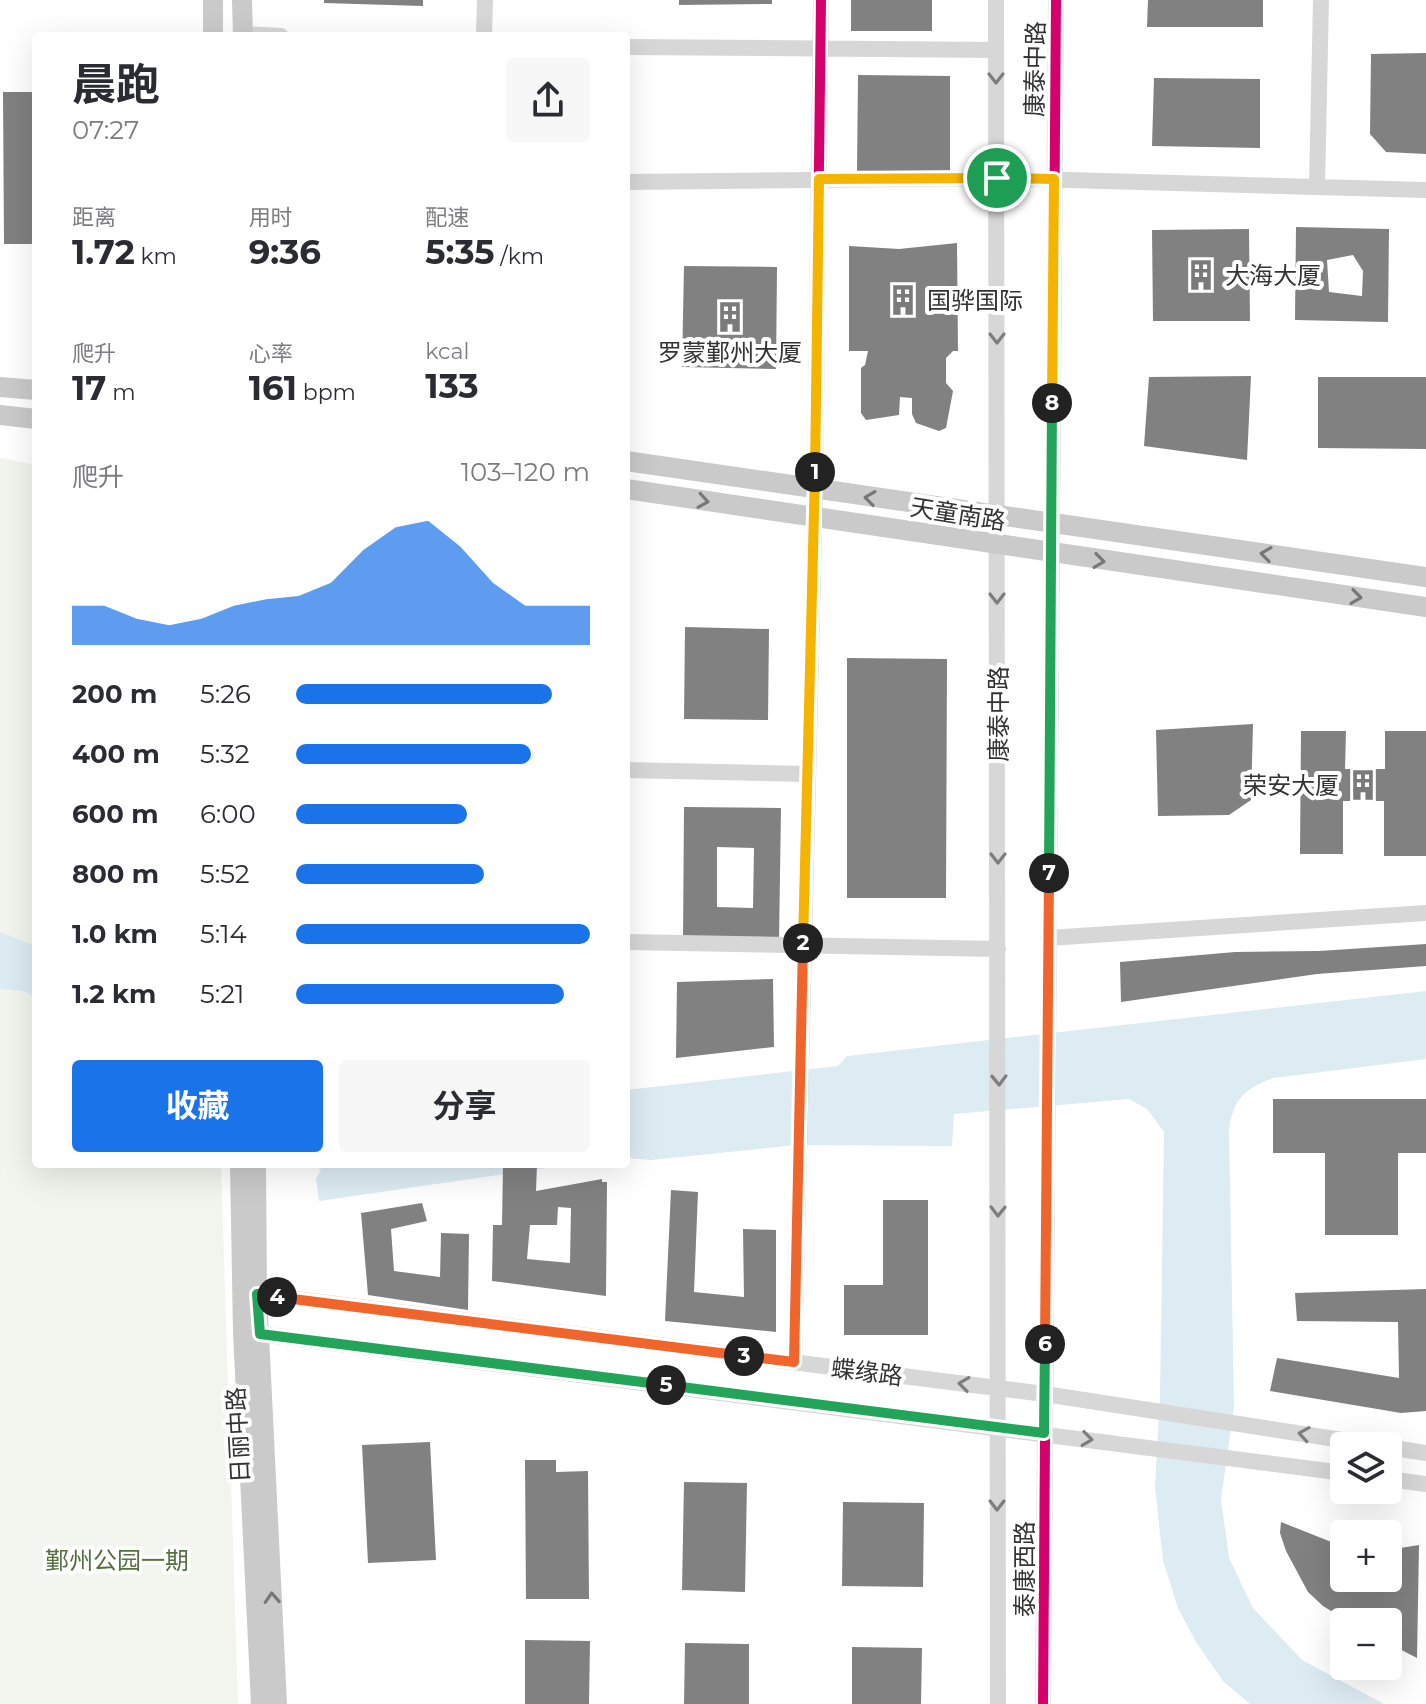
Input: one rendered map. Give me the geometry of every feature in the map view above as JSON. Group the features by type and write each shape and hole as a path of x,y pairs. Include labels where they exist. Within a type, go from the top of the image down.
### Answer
{"main road":[{"path":"213,0 213,32"},
{"path":"242,0 243,32"},
{"path":"0,387 32,390"},
{"path":"0,415 32,419"},
{"name":"天童南路","path":"630,462 1426,577"},
{"name":"天童南路","path":"630,490 1426,607"},
{"path":"240,1168 252,1333"},
{"name":"日丽中路","path":"256,1168 257,1294 252,1333 261,1704"},
{"name":"日丽中路","path":"252,1333 277,1704"}],"street":[{"path":"484,32 485,0"},
{"path":"794,1362 815,490 821,0"},
{"name":"康泰中路","path":"996,0 997,1427"},
{"name":"康泰中路","path":"1044,1433 1049,1129 1056,0"},
{"path":"1317,187 1321,0"},
{"path":"630,47 820,51 996,50"},
{"path":"630,182 997,178 1426,190"},
{"path":"630,770 807,774"},
{"path":"1048,938 1426,913"},
{"path":"630,942 998,949"},
{"name":"蝶缘路","path":"257,1294 1045,1394 1330,1438"},
{"name":"蝶缘路","path":"252,1333 1330,1471"},
{"name":"泰康西路","path":"997,1427 998,1704"},
{"name":"泰康西路","path":"1043,1704 1044,1433"},
{"path":"1402,1449 1426,1453"},
{"path":"1402,1481 1426,1484"}],"green space":[{"name":"鄞州公园一期","path":"0,458 32,464 32,1168 221,1168 238,1704 0,1704"}],"shaded area":[{"path":"0,932 32,944 32,995 0,989"},
{"path":"1426,991 1426,1059 1273,1078 1254,1086 1242,1096 1233,1110 1229,1130 1234,1408 1221,1499 1229,1558 1253,1608 1302,1660 1330,1675 1330,1680 1339,1680 1384,1704 1250,1704 1223,1681 1196,1642 1178,1608 1163,1561 1155,1487 1160,1397 1164,1132 1147,1109 1129,1099 954,1114 952,1146 797,1145 651,1160 630,1158 630,1090 838,1066 847,1056"},
{"path":"318,1168 546,1168 319,1201 316,1179 321,1170"}],"building":[{"path":"324,0 423,0 423,6 324,3"},
{"path":"679,0 772,0 772,4 679,5"},
{"path":"851,0 932,0 932,31 851,31"},
{"path":"1148,0 1263,0 1263,27 1147,27"},
{"path":"1426,53 1426,154 1386,152 1370,134 1371,54"},
{"path":"858,75 950,76 950,171 857,171"},
{"path":"1154,78 1260,79 1260,148 1152,146"},
{"path":"3,92 32,92 32,244 4,244"},
{"path":"1296,227 1389,229 1388,322 1295,320","holes":["1353,255 1363,271 1362,296 1329,292 1327,260"]},
{"name":"大海大厦","path":"1249,229 1250,321 1153,321 1152,230"},
{"name":"国骅国际","path":"957,243 958,351 953,351 946,358 946,383 953,391 946,428 939,431 916,423 912,414 912,398 900,397 899,415 866,420 861,413 861,368 865,365 868,351 849,351 849,246 899,249"},
{"name":"罗蒙鄞州大厦","path":"684,266 777,267 776,369 682,367"},
{"path":"1251,376 1247,460 1144,446 1149,377"},
{"path":"1318,377 1426,377 1426,449 1318,448"},
{"path":"685,627 769,629 768,720 684,719"},
{"path":"847,658 947,659 946,898 847,898"},
{"path":"1253,724 1251,800 1229,815 1158,816 1156,730"},
{"name":"荣安大厦","path":"1301,731 1346,731 1345,769 1385,769 1385,731 1426,731 1426,856 1384,856 1384,801 1343,801 1343,854 1300,854"},
{"path":"684,807 781,808 779,942 683,941","holes":["717,847 754,848 753,908 717,907"]},
{"path":"1426,944 1426,966 1317,974 1121,1002 1120,962 1235,952 1319,951"},
{"path":"773,979 774,1047 676,1058 677,982"},
{"path":"1273,1099 1426,1099 1426,1153 1398,1153 1398,1235 1325,1235 1325,1153 1273,1153"},
{"path":"503,1168 537,1168 536,1191 602,1179 602,1182 607,1182 606,1296 492,1281 493,1225 502,1225","holes":["558,1207 571,1208 570,1263 527,1259 530,1225 557,1225"]},
{"path":"671,1190 698,1192 694,1292 744,1297 743,1229 776,1230 776,1332 665,1321"},
{"path":"883,1200 928,1200 928,1335 844,1335 844,1285 883,1285"},
{"path":"422,1203 427,1221 391,1229 394,1271 440,1277 441,1233 469,1234 468,1310 368,1295 361,1213"},
{"path":"1426,1289 1426,1411 1401,1413 1270,1391 1277,1358 1399,1378 1398,1322 1297,1321 1295,1293"},
{"path":"430,1442 436,1560 368,1563 362,1445"},
{"path":"525,1460 556,1460 556,1472 588,1471 589,1599 526,1599"},
{"path":"684,1482 747,1483 745,1592 682,1590"},
{"path":"843,1502 924,1503 923,1587 842,1586"},
{"path":"1281,1522 1330,1541 1330,1592 1402,1592 1402,1548 1419,1545 1417,1658 1402,1650 1402,1608 1330,1610 1308,1592 1280,1533"},
{"path":"525,1640 590,1641 589,1704 525,1704"},
{"path":"685,1643 749,1644 749,1704 684,1704"},
{"path":"852,1647 922,1648 921,1704 852,1704"}],"cycle path":[{"path":"794,1362 815,490 821,0"},
{"path":"1043,1704 1056,0"}],"place":[{"name":"大海大厦","path":"1201,275"},
{"name":"国骅国际","path":"903,300"},
{"name":"罗蒙鄞州大厦","path":"730,317"},
{"name":"荣安大厦","path":"1363,785"}],"route":[{"path":"997,178 1054,179 1049,1129 1044,1433 260,1334 257,1294 794,1362 815,490 819,179 997,178"}]}
